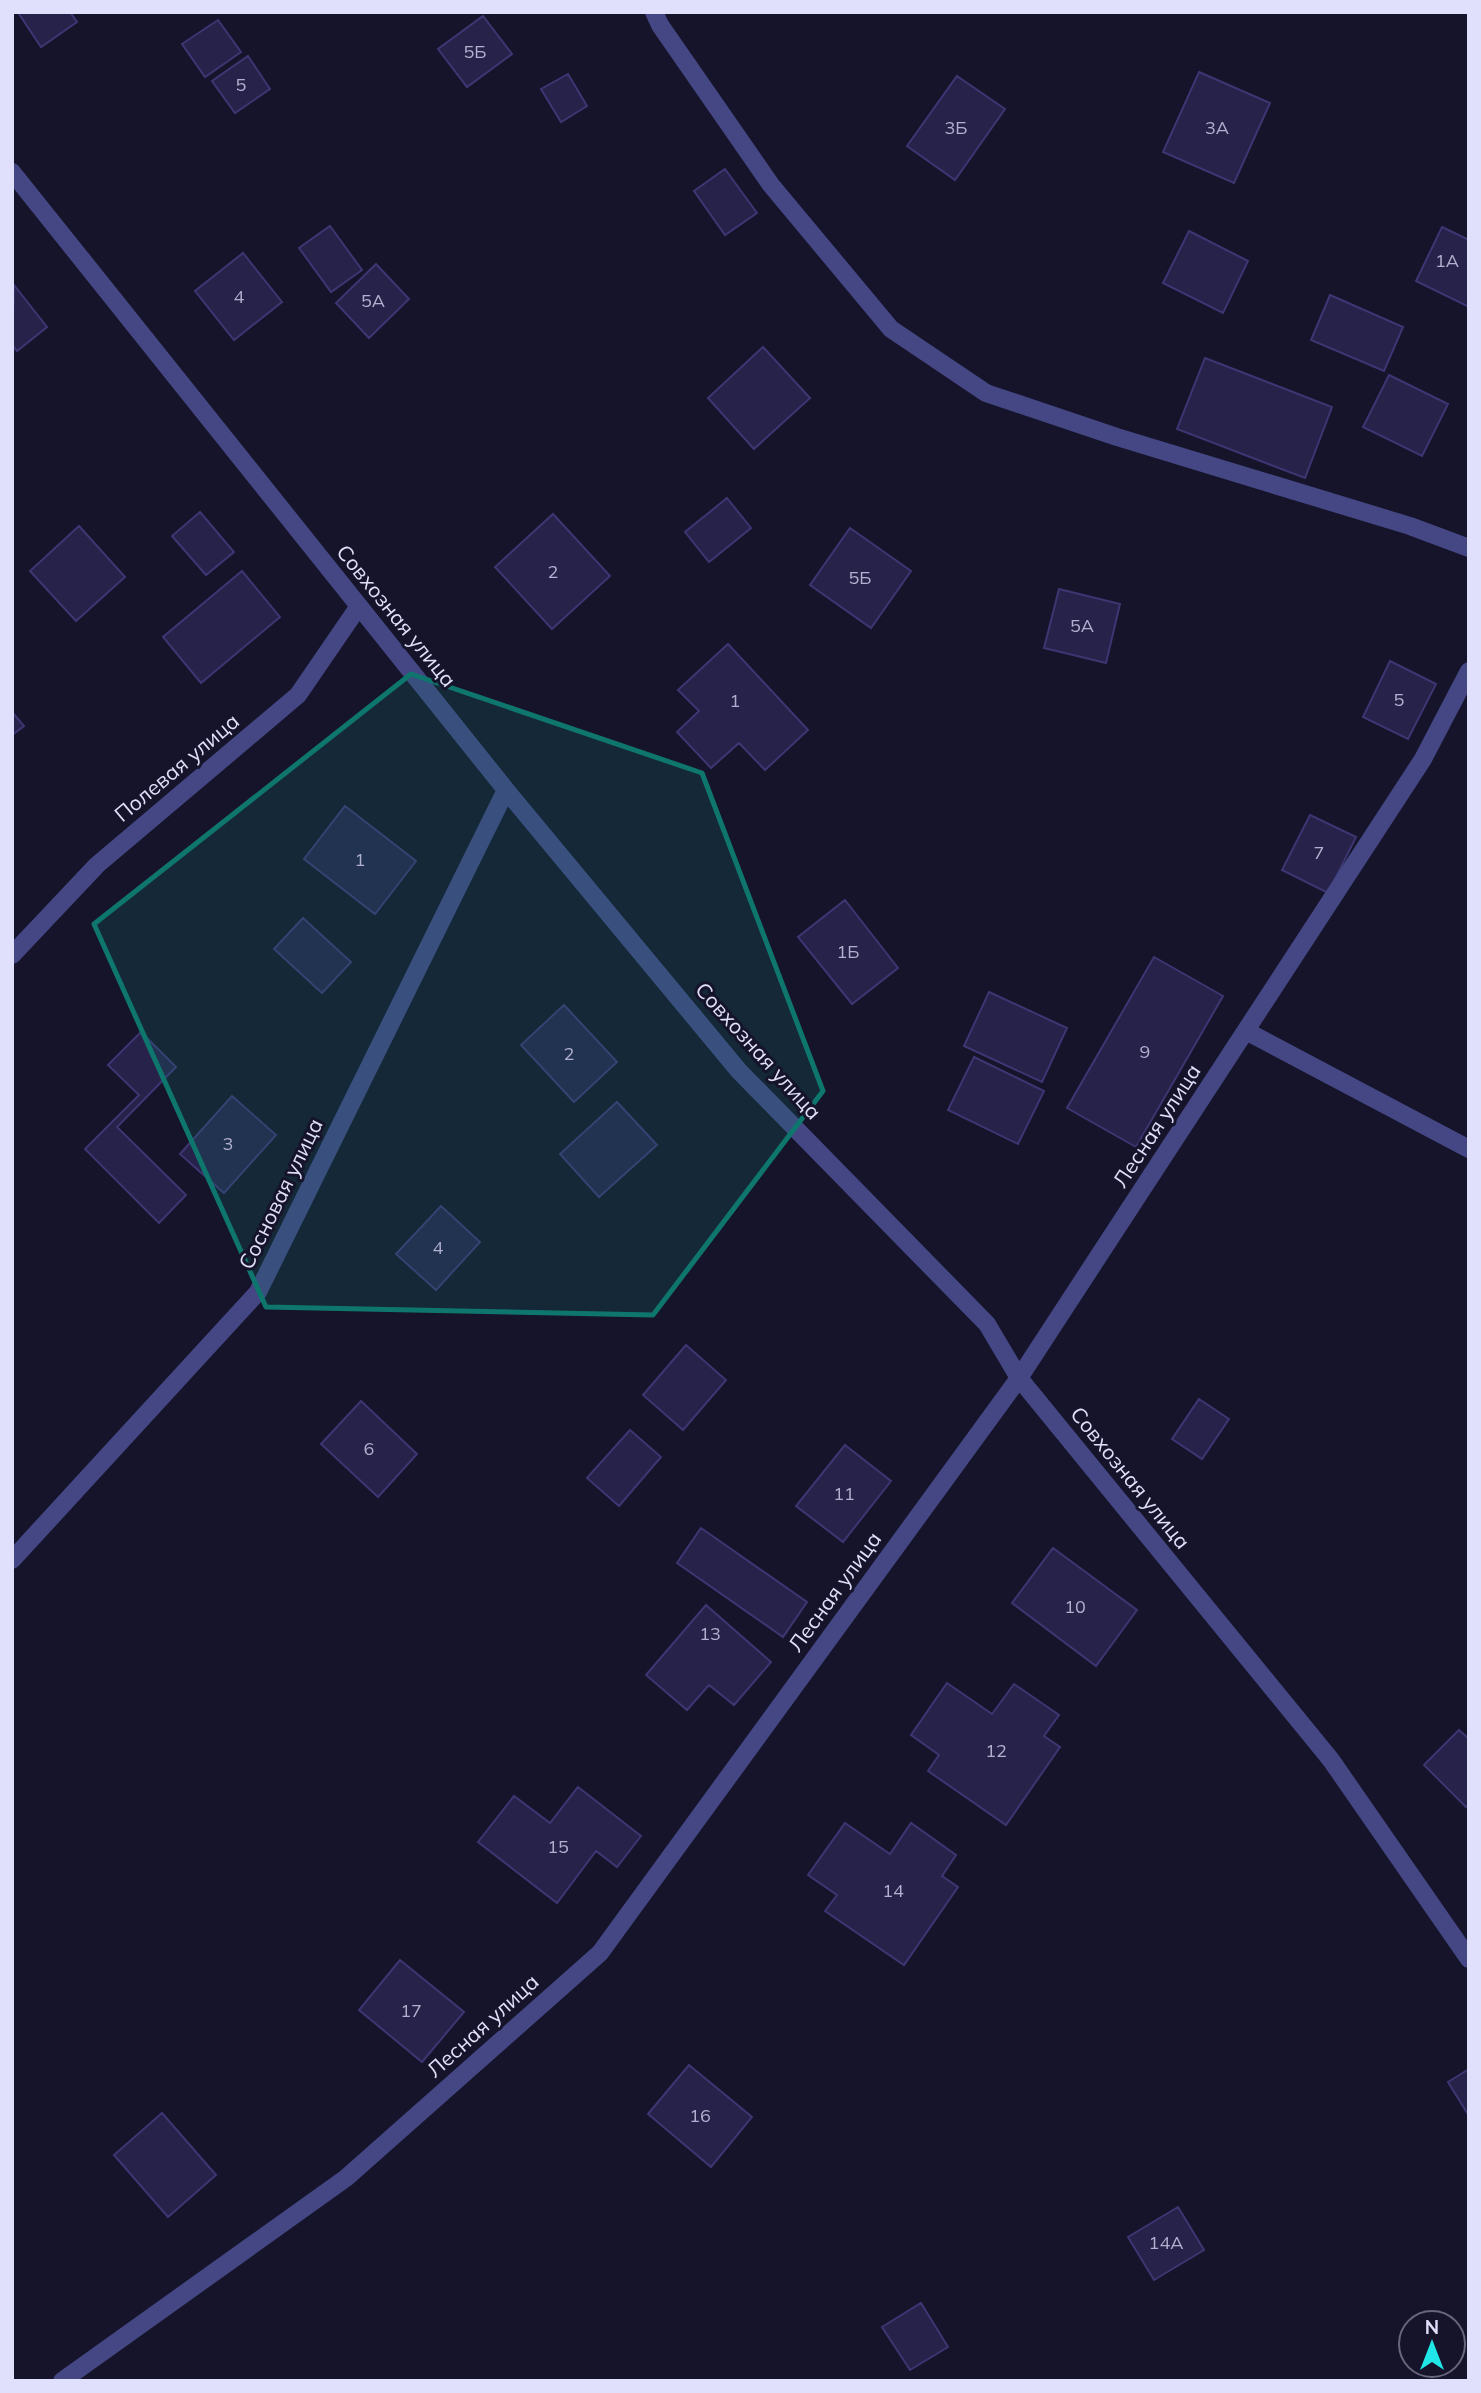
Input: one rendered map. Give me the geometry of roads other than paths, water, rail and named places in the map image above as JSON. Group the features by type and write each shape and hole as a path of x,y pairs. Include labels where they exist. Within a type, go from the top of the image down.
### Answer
{"street":[{"path":"654,12 660,25 771,185 891,329 986,394 1469,548"},
{"name":"Совхозная улица","path":"12,172 506,790 739,1071 987,1324 1020,1378 1331,1760 1469,1959"},
{"name":"Полевая улица","path":"12,955 97,864 298,695 359,606"},
{"name":"Лесная улица","path":"62,2381 346,2178 600,1952 1020,1378 1423,759 1469,671"},
{"name":"Сосновая улица","path":"12,1560 258,1292 506,790"},
{"path":"1246,1031 1469,1149"}]}
